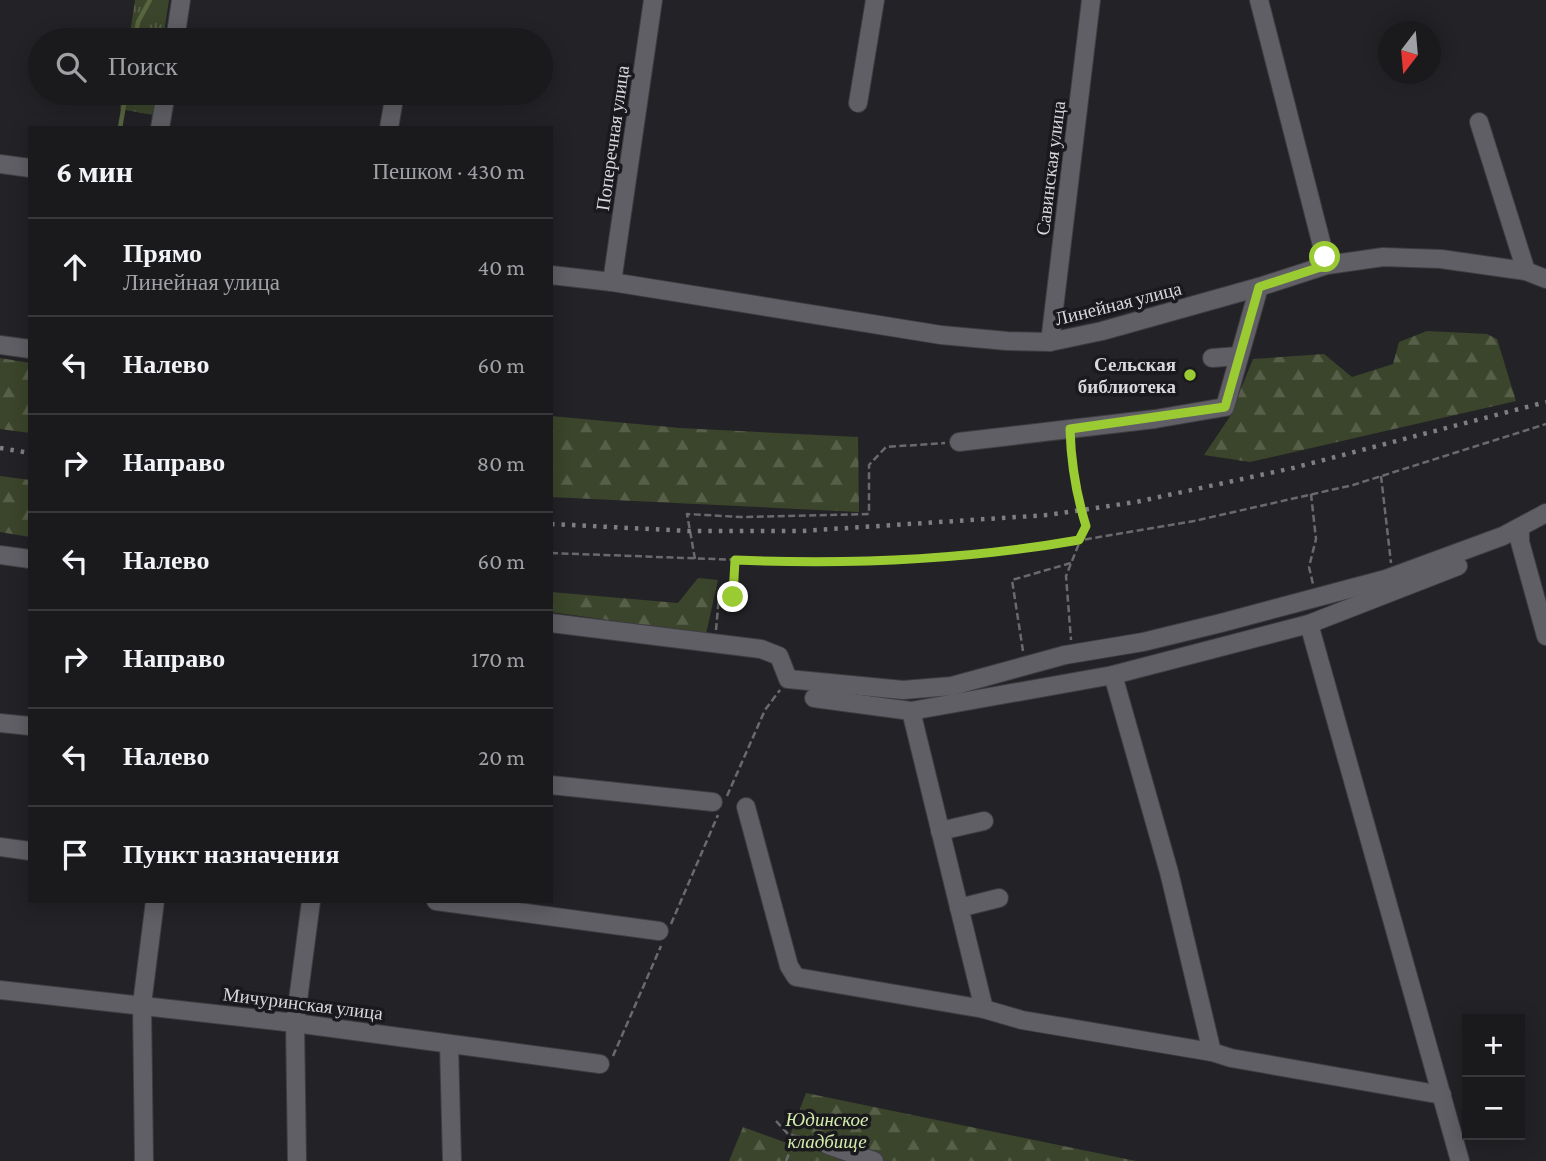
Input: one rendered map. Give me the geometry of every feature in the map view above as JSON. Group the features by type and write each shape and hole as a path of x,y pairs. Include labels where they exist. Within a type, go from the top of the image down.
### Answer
{"street":[{"path":"177,28 181,0"},
{"name":"Поперечная улица","path":"612,282 653,0"},
{"path":"858,103 875,0"},
{"name":"Савинская улица","path":"1050,342 1091,0"},
{"path":"1259,0 1327,265"},
{"path":"160,126 164,105"},
{"path":"389,126 393,105"},
{"path":"1479,122 1526,271"},
{"path":"0,164 28,168"},
{"name":"Линейная улица","path":"553,275 612,282 941,335 1050,342 1102,331 1327,265 1394,258 1441,260 1526,271 1546,279"},
{"path":"959,442 1225,407 1259,287"},
{"path":"0,345 28,349"},
{"path":"1212,358 1239,356"},
{"path":"814,698 911,711 1113,675 1309,624 1520,535 1546,513"},
{"path":"553,623 761,649 779,656 788,679 903,690 952,686 1072,654 1143,642 1315,598 1392,577 1520,535"},
{"path":"1520,535 1546,636"},
{"path":"0,555 28,559"},
{"path":"1309,624 1460,1161"},
{"path":"1113,675 1169,872 1212,1052"},
{"path":"911,711 984,1009"},
{"path":"0,723 28,726"},
{"path":"553,785 713,802"},
{"path":"746,807 789,966 796,977 984,1009 1022,1020 1442,1095"},
{"path":"940,831 984,821"},
{"path":"0,846 28,851"},
{"path":"959,908 999,898"},
{"path":"144,1161 142,1004 155,903"},
{"path":"297,1161 295,1023 311,903"},
{"path":"449,903 663,935"},
{"name":"Мичуринская улица","path":"0,990 142,1004 600,1064"},
{"path":"449,1044 452,1161"},
{"path":"828,1145 874,1161"}],"path":[{"path":"553,553 695,559 895,562 1028,549 1194,521 1311,494 1381,476 1546,424"},
{"path":"1070,429 1076,495 1086,526 1066,576 1072,654"},
{"path":"695,559 687,514 751,517 869,514 869,465 886,447 959,442"},
{"path":"1381,476 1392,577"},
{"path":"1311,494 1316,539 1309,567 1315,598"},
{"path":"715,642 719,596 733,597 735,560"},
{"path":"1025,666 1012,580 1071,563"},
{"path":"600,1064 608,1067 663,935 765,710 788,679"},
{"path":"776,1121 788,1135 828,1145"},
{"path":"786,1161 796,1137"}],"green space":[{"path":"135,0 169,0 165,28 131,28"},
{"path":"120,105 154,105 153,115 120,109"},
{"path":"1427,331 1487,334 1497,339 1516,401 1250,462 1204,455 1229,418 1253,359 1324,354 1352,377 1393,364 1399,342"},
{"path":"0,358 28,363 28,433 0,429"},
{"path":"553,416 680,428 858,437 859,512 553,497"},
{"path":"0,476 28,480 28,537 0,532"},
{"path":"698,578 718,580 706,634 553,612 553,592 678,603"},
{"name":"Юдинское кладбище","path":"806,1093 1136,1161 729,1161 743,1127 787,1143"}],"waterway":[{"path":"137,28 150,0"},
{"path":"120,126 124,105"}],"railway":[{"path":"553,524 689,531 801,531 1048,515 1136,502 1293,468 1546,402"},
{"path":"0,448 28,453"}],"place":[{"name":"Сельская библиотека","path":"1190,375"}],"route":[{"path":"733,597 735,560 895,562 1028,549 1079,540 1086,526 1076,495 1070,429 1225,407 1259,287 1327,265 1325,257"}]}
